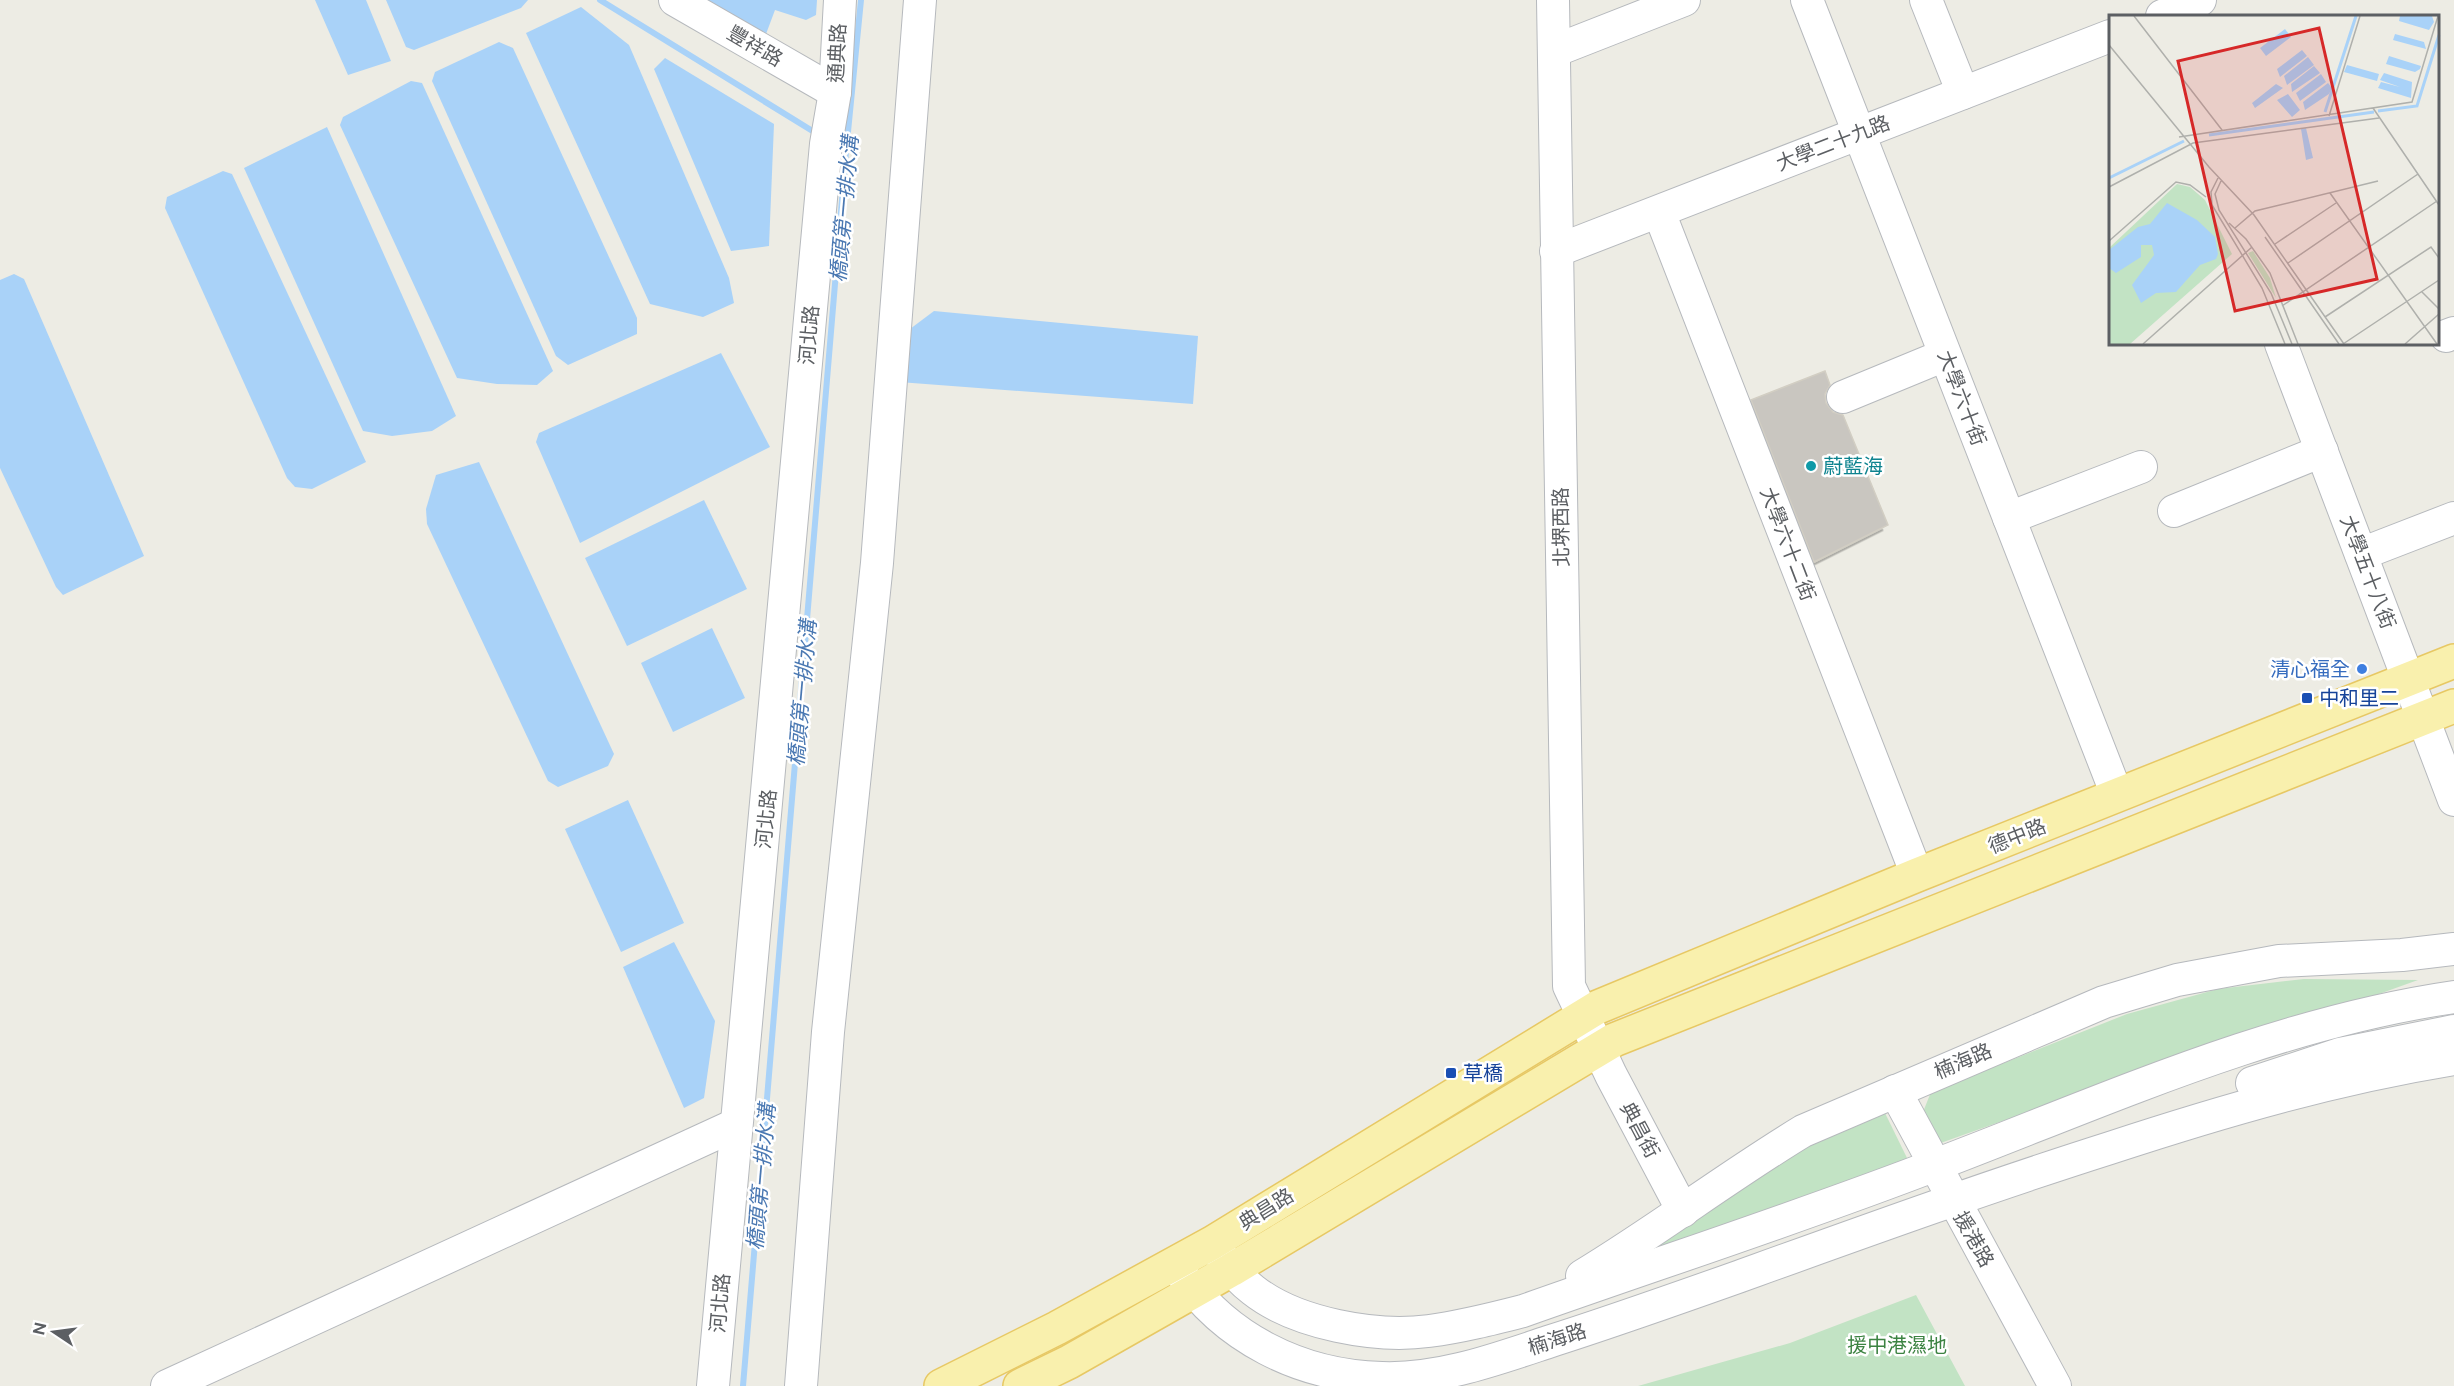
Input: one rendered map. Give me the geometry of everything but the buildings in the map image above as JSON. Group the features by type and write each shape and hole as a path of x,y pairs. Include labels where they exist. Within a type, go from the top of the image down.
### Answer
{"main road":[{"name":"德中路","path":"1582,1015 1917,875 2454,661"},
{"name":"德中路","path":"1598,1048 2454,706"},
{"name":"典昌路","path":"941,1386 1057,1328 1212,1243 1582,1015"},
{"name":"典昌路","path":"1020,1386 1069,1362 1231,1270 1598,1048"}],"street":[{"name":"豐祥路","path":"675,0 834,99"},
{"name":"通典路","path":"826,144 834,99 840,0"},
{"path":"801,1386 828,1032 877,563 920,0"},
{"name":"北堺西路","path":"1553,0 1569,986 1598,1048"},
{"path":"1554,51 1684,0"},
{"name":"大學六十街","path":"1807,0 2117,795"},
{"path":"1926,0 1963,93"},
{"path":"2151,0 2157,15"},
{"path":"2164,15 2200,0"},
{"name":"大學二十九路","path":"1556,251 2109,36"},
{"name":"河北路","path":"713,1386 826,144"},
{"name":"大學六十二街","path":"1659,212 1917,875"},
{"name":"大學五十八街","path":"2281,345 2454,800"},
{"path":"1844,397 1945,355"},
{"path":"2174,511 2322,451"},
{"path":"2009,518 2141,466"},
{"path":"2361,554 2454,518"},
{"name":"楠海路","path":"1523,1311 1638,1242 1764,1155 1803,1131 2104,1002 2177,980 2279,961 2402,955 2454,949"},
{"name":"楠海路","path":"1212,1243 1231,1270 1255,1292 1280,1307 1316,1320 1362,1331 1426,1331 1474,1324 1523,1311 1935,1166 2252,1046 2358,1016 2454,997"},
{"name":"楠海路","path":"1995,1185 2153,1119 2244,1085 2340,1054 2454,1031"},
{"name":"典昌街","path":"1598,1048 1683,1211"},
{"name":"楠海路","path":"1175,1263 1193,1291 1216,1316 1253,1343 1290,1361 1349,1376 1412,1377 1471,1367 1616,1320 1995,1185 2221,1112 2298,1091 2405,1067 2454,1059"},
{"name":"援港路","path":"1895,1091 2055,1386"},
{"path":"167,1386 735,1125"}],"green space":[{"path":"2304,979 2418,980 2340,1008 2109,1083 1935,1145 1923,1112 1931,1092 2127,1014 2218,989"},
{"path":"1885,1113 1908,1160 1633,1262 1768,1163"},
{"name":"援中港濕地","path":"1916,1295 1965,1386 1638,1386 1790,1343"}],"water":[{"path":"315,0 366,0 391,61 348,75"},
{"path":"386,0 528,0 521,8 414,50 406,47"},
{"path":"707,0 817,0 816,15 806,20 775,10 766,34 706,2"},
{"path":"581,7 629,45 729,278 734,303 703,317 650,304 526,33"},
{"path":"499,42 513,48 637,318 637,334 568,365 556,356 432,81 435,72"},
{"path":"665,58 774,124 769,246 731,251 654,69"},
{"path":"411,81 422,83 553,371 537,385 497,384 457,378 340,125 343,117"},
{"path":"327,127 456,416 432,431 392,436 363,431 244,168"},
{"path":"223,171 232,174 366,462 312,489 295,487 287,478 165,208 167,197"},
{"path":"14,274 24,279 144,556 63,595 56,587 0,468 0,280"},
{"path":"934,311 1198,336 1193,404 899,382 902,335"},
{"path":"721,353 770,447 580,543 536,442 539,433"},
{"path":"479,462 614,754 608,766 558,787 548,781 427,524 426,509 436,475"},
{"path":"704,500 747,589 627,646 585,558"},
{"path":"712,628 745,698 673,732 641,663"},
{"path":"628,800 684,923 621,952 565,829"},
{"path":"674,942 715,1021 704,1098 684,1108 623,967"}],"waterway":[{"path":"600,0 819,135"},
{"name":"橋頭第一排水溝","path":"743,1386 846,152 861,0"}],"place":[{"name":"蔚藍海","path":"1811,466"},
{"name":"清心福全","path":"2362,669"},
{"name":"中和里二","path":"2307,698"},
{"name":"草橋","path":"1451,1073"}]}
